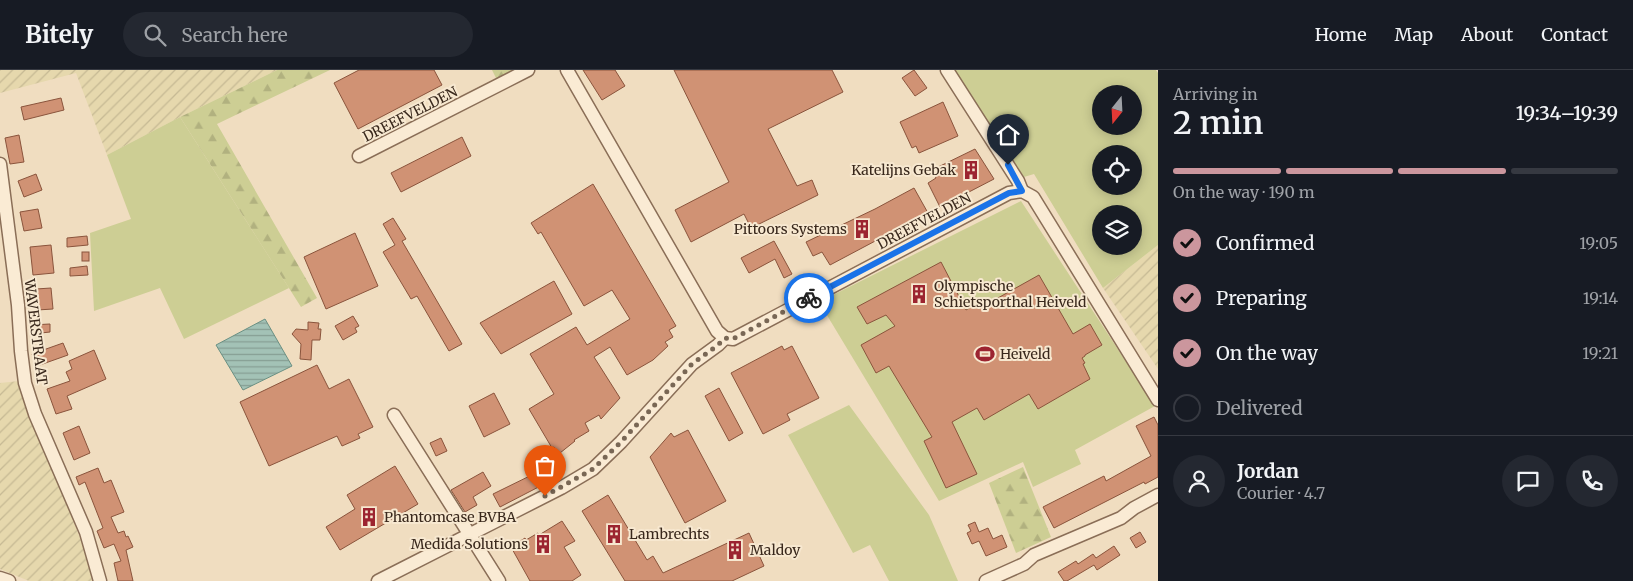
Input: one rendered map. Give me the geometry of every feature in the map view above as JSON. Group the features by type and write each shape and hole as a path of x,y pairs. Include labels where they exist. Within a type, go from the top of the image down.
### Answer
{"street":[{"name":"DREEFVELDEN","path":"358,156 528,70"},
{"path":"567,70 717,331 725,338"},
{"path":"947,70 1018,181 1022,191 1033,197 1158,400"},
{"name":"WAVERSTRAAT","path":"0,164 18,305 25,383 35,414 86,532 100,581"},
{"name":"DREEFVELDEN","path":"378,581 562,488 593,469 621,442 692,364 725,338 733,339 1009,193 1022,191"},
{"path":"394,415 498,581"},
{"path":"986,581 1024,564 1034,555 1122,518 1134,508 1158,495"},
{"path":"0,578 10,581"}],"shaded area":[{"path":"0,70 277,70 107,155 76,73 0,93"},
{"path":"1158,245 1158,369 1103,288"},
{"path":"265,319 292,366 243,390 216,345"},
{"path":"19,381 87,556 92,581 29,581 0,569 0,383"}],"green space":[{"path":"277,70 330,70 217,124 317,298 301,307 180,117"},
{"path":"492,70 520,70 498,82"},
{"path":"954,70 1156,70 1158,73 1158,245 1103,288 1034,174 1024,177"},
{"path":"180,117 289,288 184,339 160,288 94,311 90,233 131,219 107,155"},
{"name":"Heiveld","path":"1021,201 1155,406 1075,450 1081,464 1033,487 1023,462 939,501 819,302"},
{"path":"849,405 929,515 958,581 889,581 870,545 853,553 788,435"},
{"path":"1023,467 1051,537 1016,553 989,483"}],"building":[{"path":"359,70 434,70 442,85 358,129 334,83"},
{"path":"583,70 615,70 625,86 602,100"},
{"path":"674,70 832,70 843,92 768,129 797,186 812,180 818,195 751,228 744,214 691,242 675,210 729,182"},
{"path":"914,70 927,88 915,96 902,78"},
{"path":"61,98 64,110 24,120 21,107"},
{"path":"943,102 958,136 919,153 916,146 912,148 900,122"},
{"path":"19,135 24,162 10,164 5,138"},
{"path":"462,137 471,156 401,192 391,173"},
{"path":"975,149 994,179 940,207 928,183 936,178 932,170"},
{"path":"36,174 42,190 24,197 18,181"},
{"path":"593,184 676,326 669,330 673,337 665,342 668,346 653,360 627,375 610,347 594,357 620,398 601,419 599,415 585,423 589,431 574,440 560,453 554,447 552,448 529,409 554,394 530,354 576,327 587,345 630,319 612,290 584,306 541,232 538,234 531,223"},
{"path":"914,188 928,213 830,265 822,252 813,256 806,242"},
{"path":"38,209 42,228 24,231 20,212"},
{"path":"393,218 406,239 402,241 462,344 449,351 417,296 411,299 383,252 395,245 383,224"},
{"path":"355,233 378,286 326,309 304,257"},
{"path":"87,236 88,245 67,247 67,238"},
{"path":"774,241 792,274 784,278 775,259 749,273 741,258"},
{"path":"51,245 54,273 33,275 30,247"},
{"path":"82,252 89,252 89,261 82,261"},
{"path":"941,262 966,310 978,303 980,308 1039,275 1073,334 1090,324 1102,345 1082,358 1090,379 1038,409 1029,394 984,420 977,408 952,422 977,474 946,488 924,441 932,437 889,366 876,373 861,345 895,326 886,315 867,324 857,307"},
{"path":"87,266 88,275 70,276 70,268"},
{"path":"554,281 572,314 501,354 480,323"},
{"path":"51,288 53,309 37,310 36,289"},
{"path":"353,316 359,326 355,328 357,332 343,340 335,326"},
{"path":"308,322 319,323 318,329 321,329 320,340 312,340 311,360 300,359 301,344 292,334 296,329 308,330"},
{"path":"50,324 50,332 32,334 31,325"},
{"path":"63,343 68,355 37,366 32,354"},
{"path":"782,346 784,350 792,346 819,398 787,414 790,420 763,434 731,373"},
{"path":"94,350 106,379 67,396 72,409 56,414 47,389 70,381 66,372 72,369 69,361"},
{"path":"317,365 329,389 349,379 373,427 358,434 360,438 342,446 337,436 269,466 240,402"},
{"path":"719,388 743,433 729,441 705,396"},
{"path":"494,393 510,424 484,437 469,406"},
{"path":"1154,417 1158,425 1158,477 1145,484 1144,482 1054,528 1043,507 1104,476 1106,481 1151,456 1136,426"},
{"path":"79,426 90,453 74,460 63,433"},
{"path":"688,430 726,501 685,523 650,457 671,433 674,437"},
{"path":"441,438 447,451 436,456 430,443"},
{"name":"Phantomcase BVBA","path":"395,466 418,504 340,550 326,527 355,509 347,495"},
{"path":"98,468 104,483 111,480 124,512 111,517 118,533 124,531 133,547 126,550 133,581 118,581 114,563 121,561 114,544 104,548 97,531 103,528 85,482 79,485 76,477"},
{"path":"546,468 552,480 500,507 493,494"},
{"path":"483,472 491,486 473,497 477,505 465,512 451,490"},
{"path":"608,495 647,560 653,556 663,573 749,533 764,566 732,581 625,581 582,511"},
{"path":"562,521 575,541 564,547 581,575 572,581 530,581 511,547 525,538 526,540 538,533 539,535"},
{"path":"975,522 979,532 988,528 993,539 1002,535 1007,547 986,556 979,541 972,544 967,533 971,531 968,525"},
{"path":"1140,532 1146,542 1136,548 1130,538"},
{"path":"1114,546 1120,555 1097,570 1094,565 1067,581 1064,581 1058,572 1076,561 1078,564 1093,554 1096,558"}],"way so far":[{"path":"545,496 593,469 621,442 692,364 725,338 733,339 809,298"}],"place":[{"name":"Katelijns Gebak","path":"971,170"},
{"name":"Pittoors Systems","path":"862,229"},
{"name":"Olympische Schietsporthal Heiveld","path":"919,294"},
{"name":"Heiveld","path":"985,354"},
{"name":"Phantomcase BVBA","path":"369,517"},
{"name":"Lambrechts","path":"614,534"},
{"name":"Medida Solutions","path":"543,544"},
{"name":"Maldoy","path":"735,550"}],"route":[{"path":"809,298 1009,193 1022,191 1008,165"}]}
